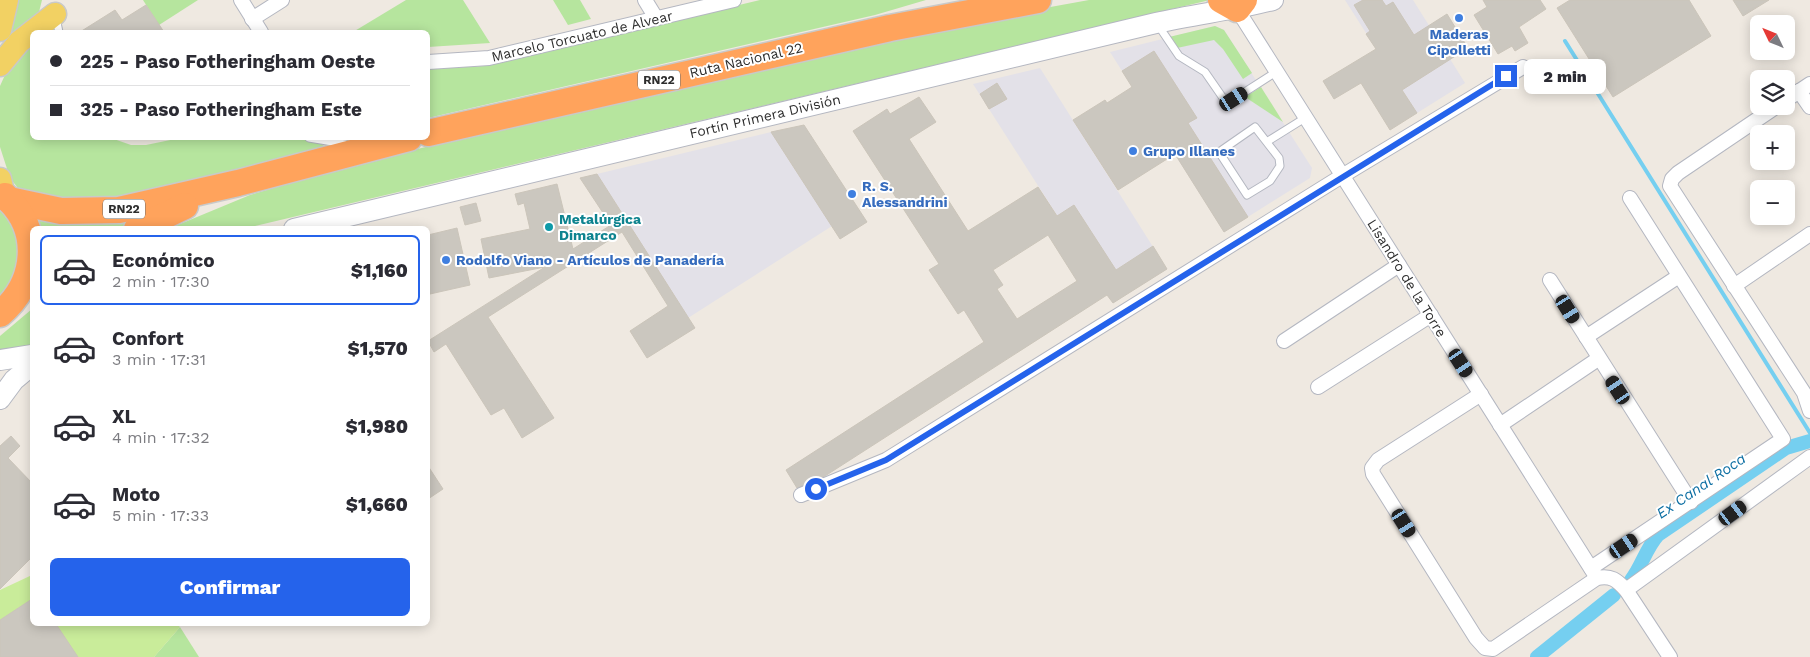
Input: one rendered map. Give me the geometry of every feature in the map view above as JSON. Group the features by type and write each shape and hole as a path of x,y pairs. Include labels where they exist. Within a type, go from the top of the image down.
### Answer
{"highway":[{"name":"Ruta Nacional 22","path":"890,28 968,0"},
{"name":"Ruta Nacional 22","path":"430,133 890,28 1038,0"},
{"name":"RN22","path":"3,192 61,211 101,212 136,207 238,183 401,140"},
{"name":"RN22","path":"144,226 238,183"},
{"name":"RN22","path":"3,192 18,210 29,233 30,242"},
{"name":"RN22","path":"5,310 25,285 30,266"},
{"name":"RN22","path":"5,310 30,291"}],"main road":[{"path":"0,30 6,0"},
{"path":"37,30 58,16"},
{"path":"0,65 19,42 30,35"}],"street":[{"path":"241,0 259,30"},
{"path":"252,19 282,0"},
{"path":"688,0 702,8"},
{"name":"Marcelo Torcuato de Alvear","path":"430,62 489,58 653,6 702,8 734,0"},
{"name":"Fortín Primera División","path":"307,226 1212,11 1233,2 1273,0"},
{"name":"Lisandro de la Torre","path":"1233,2 1594,573"},
{"path":"801,496 886,460 1342,176 1523,66"},
{"path":"1804,88 1810,107"},
{"path":"1764,115 1672,179 1670,186 1734,286 1807,391 1810,411"},
{"path":"1481,394 1378,460 1372,468 1372,474 1476,638 1485,648 1493,649 1691,502 1783,439 1630,198"},
{"path":"1734,286 1810,234"},
{"path":"1284,340 1399,265"},
{"path":"1586,337 1679,276"},
{"path":"1550,280 1598,359 1691,502"},
{"path":"1318,387 1430,315"},
{"path":"0,360 30,355"},
{"path":"1500,424 1598,359"},
{"path":"1,392 30,367"},
{"path":"1626,590 1810,457"},
{"path":"1594,573 1612,577 1626,590 1670,657"}],"lane":[{"path":"1156,23 1179,56 1205,72 1226,99 1234,99 1276,72"},
{"path":"1268,141 1305,118"},
{"path":"1255,127 1268,141 1279,158 1278,171 1265,185 1247,195 1220,154 1220,150 1255,127"},
{"path":"317,140 330,143 376,146"}],"shaded area":[{"path":"1345,0 1413,0 1465,83 1417,113"},
{"path":"1215,26 1224,30 1312,168 1310,178 1224,232 1110,52"},
{"path":"1040,68 1167,269 1113,303 973,84"},
{"path":"771,132 832,226 688,318 597,174"}],"green space":[{"path":"15,0 42,0 38,16 4,51"},
{"path":"143,0 198,0 159,25"},
{"path":"406,0 463,0 490,43 430,47 430,30 356,30"},
{"path":"553,0 580,0 591,19 568,25"},
{"path":"760,0 926,0 875,15 430,118 430,69 485,66"},
{"path":"1089,0 1210,0 255,226 175,226 250,195 362,162 930,29"},
{"path":"1215,26 1224,30 1252,73 1243,79 1223,49 1214,40 1177,48 1169,37"},
{"path":"30,42 30,140 117,140 131,145 146,145 170,140 306,140 322,144 326,148 224,177 91,203 21,192 10,178 0,147 0,86 9,66"},
{"path":"1261,87 1283,122 1245,97"},
{"path":"0,210 14,232 19,254 14,276 0,299"},
{"path":"33,216 127,216 125,226 36,226"},
{"path":"30,311 30,350 0,356 0,336"},
{"path":"30,576 30,626 180,627 154,657 0,657 0,590"},
{"path":"180,627 199,657 154,657"}],"building":[{"path":"1363,0 1382,0 1386,6 1393,2 1414,35 1447,14 1468,48 1402,90 1417,113 1390,130 1361,83 1334,99 1323,81 1376,49 1366,34 1370,31 1354,5"},
{"path":"1483,0 1540,0 1546,9 1519,27 1528,43 1515,51 1512,46 1498,54 1474,15 1487,7"},
{"path":"1570,0 1689,0 1711,36 1613,97 1557,8"},
{"path":"1733,0 1769,0 1743,16"},
{"path":"146,5 163,30 83,30 115,10 122,20"},
{"path":"1154,51 1197,118 1188,123 1248,217 1224,232 1175,154 1118,190 1073,120 1105,100 1107,103 1132,87 1122,71"},
{"path":"997,83 1007,99 989,109 980,94"},
{"path":"919,97 936,122 909,139 968,231 1038,187 1057,216 1074,205 1116,270 1153,246 1167,269 1113,303 1107,295 825,476 797,488 786,470 984,342 964,310 958,314 929,270 939,264 853,131 887,109 890,114","holes":["1048,235 1077,281 1017,319 997,289 1003,285 993,270"]},
{"path":"804,125 867,222 840,239 771,132"},
{"path":"597,174 695,328 647,358 630,331 668,306 622,232 488,317 554,418 522,438 504,408 491,415 446,344 434,352 430,345 430,340 545,267 489,278 481,239 530,229 524,203 518,205 515,194 557,184 573,249 611,225 580,178"},
{"path":"476,203 481,221 465,225 460,207"},
{"name":"Rodolfo Viano - Artículos de Panadería","path":"457,228 470,285 430,294 430,235"},
{"path":"11,436 20,446 8,458 30,481 30,559 0,589 0,446"},
{"path":"430,469 443,489 430,498"},
{"path":"30,600 30,626 57,626 78,657 0,657 0,620"}],"waterway":[{"path":"1565,41 1810,433"},
{"name":"Ex Canal Roca","path":"1631,580 1658,535 1786,448 1810,441"},
{"name":"Ex Canal Roca","path":"1537,657 1614,595"}],"place":[{"name":"Maderas Cipolletti","path":"1459,18"},
{"name":"Grupo Illanes","path":"1133,151"},
{"name":"R. S. Alessandrini","path":"852,194"},
{"name":"Metalúrgica Dimarco","path":"549,227"},
{"name":"Rodolfo Viano - Artículos de Panadería","path":"446,260"}],"route":[{"path":"816,489 886,460 1506,76"}]}
